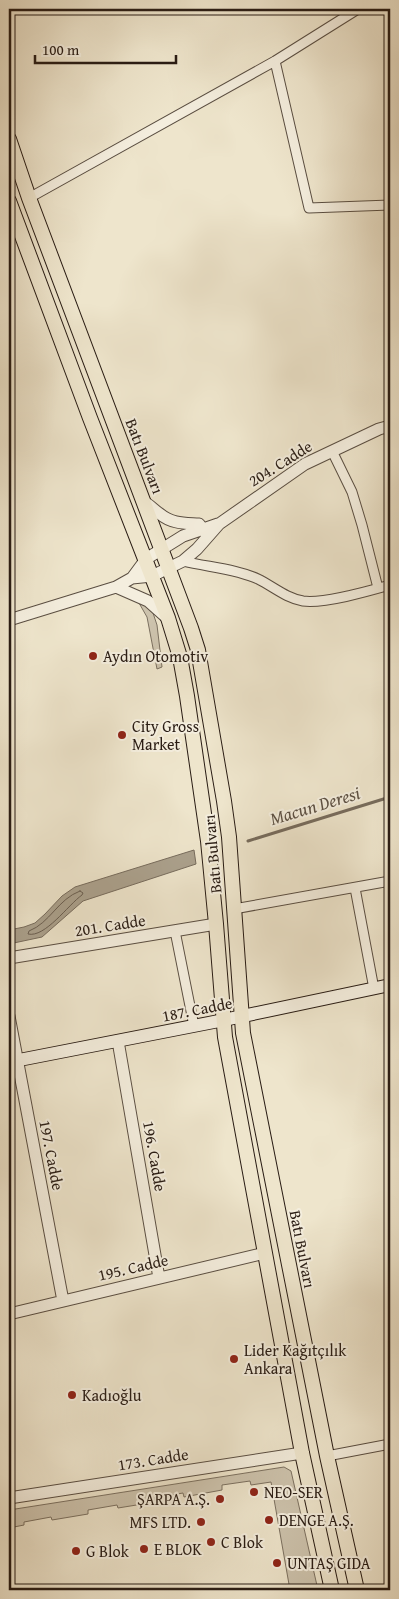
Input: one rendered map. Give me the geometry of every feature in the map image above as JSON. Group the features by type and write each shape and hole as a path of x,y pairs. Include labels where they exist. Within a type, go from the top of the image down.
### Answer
{"main road":[{"name":"Batı Bulvarı","path":"9,139 29,198 191,628 203,674 229,837 245,1042 326,1456 357,1590"},
{"name":"Batı Bulvarı","path":"9,201 90,418 146,559 168,618 180,658 208,841 225,1036 302,1453 332,1590"},
{"name":"187. Cadde","path":"13,1061 242,1017 390,986"}],"street":[{"path":"29,198 275,61 358,9"},
{"path":"275,61 309,208 390,205"},
{"name":"204. Cadde","path":"9,620 116,587 132,578 152,576 183,561 197,549 219,524 305,464 378,429 390,426"},
{"path":"332,451 352,492 378,588"},
{"path":"144,502 169,520 199,524 204,529"},
{"name":"204. Cadde","path":"132,578 146,559 162,549 183,536 219,524"},
{"path":"183,561 242,574 259,580 281,594 302,601 311,602 335,598 390,585"},
{"path":"116,587 148,601 168,618"},
{"path":"234,909 390,881"},
{"path":"355,888 374,989"},
{"name":"201. Cadde","path":"9,958 216,924"},
{"path":"175,931 194,1026"},
{"name":"197. Cadde","path":"9,1016 13,1061 63,1301"},
{"name":"196. Cadde","path":"118,1040 159,1278"},
{"name":"195. Cadde","path":"9,1314 265,1253"},
{"path":"326,1456 390,1444"},
{"name":"173. Cadde","path":"9,1498 302,1453"}],"shaded area":[{"path":"143,602 153,613 157,625 162,667 157,669 147,617 139,603"},
{"path":"284,1467 291,1471 318,1590 290,1590 271,1482 251,1485 250,1481 222,1485 222,1490 184,1497 183,1493 154,1498 155,1502 118,1508 117,1505 88,1510 88,1514 52,1520 51,1517 24,1522 24,1525 9,1528 9,1510"}],"water":[{"path":"194,850 196,864 83,901 42,937 9,944 9,930 35,923 62,896 75,887"}],"waterway":[{"name":"Macun Deresi","path":"248,841 390,797"}],"place":[{"name":"Aydın Otomotiv","path":"93,656"},
{"name":"City Gross Market","path":"122,735"},
{"name":"Lider Kağıtçılık Ankara","path":"234,1359"},
{"name":"Kadıoğlu","path":"72,1395"},
{"name":"NEO-SER","path":"254,1492"},
{"name":"ŞARPA A.Ş.","path":"220,1499"},
{"name":"DENGE A.Ş.","path":"269,1520"},
{"name":"MFS LTD.","path":"201,1522"},
{"name":"C Blok","path":"211,1542"},
{"name":"E BLOK","path":"144,1549"},
{"name":"G Blok","path":"76,1551"},
{"name":"UNTAŞ GIDA","path":"277,1563"}]}
